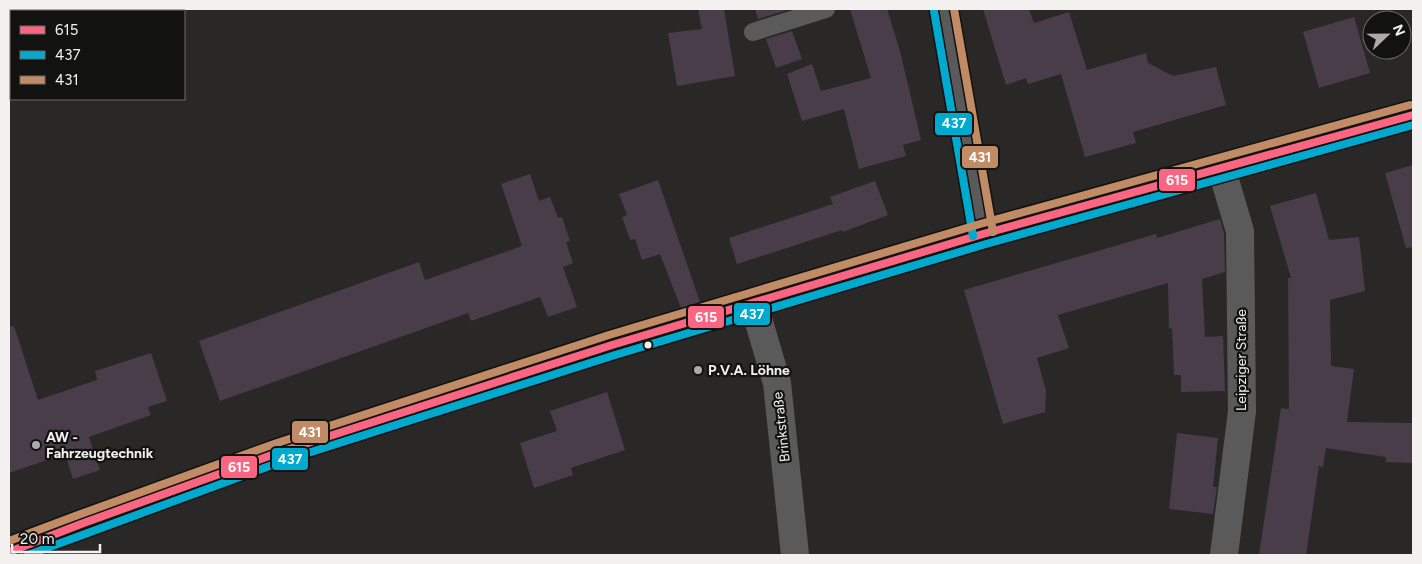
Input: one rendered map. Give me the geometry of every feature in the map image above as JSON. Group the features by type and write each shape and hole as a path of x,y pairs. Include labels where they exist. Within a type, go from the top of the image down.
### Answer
{"main road":[{"path":"9,552 280,452 612,345 983,234 1413,115"}],"street":[{"path":"944,9 983,234"},
{"name":"Leipziger Straße","path":"1221,167 1240,231 1242,401 1224,555"},
{"name":"Brinkstraße","path":"753,302 777,383 795,555"}],"lane":[{"path":"753,32 826,9"}],"building":[{"path":"698,9 724,9 735,76 677,86 668,33 702,29"},
{"path":"755,9 784,9 785,11 758,19"},
{"path":"850,9 887,9 900,51 921,140 903,145 906,156 859,169 844,109 802,121 787,74 812,64 821,91 871,78"},
{"path":"983,9 1029,9 1034,23 1069,12 1087,70 1146,53 1148,63 1173,76 1216,67 1226,105 1133,132 1136,143 1085,157 1061,74 1028,84 1026,78 1006,85"},
{"path":"1354,17 1362,45 1362,60 1366,60 1370,73 1319,88 1303,32"},
{"path":"792,31 802,59 776,68 766,39"},
{"path":"1413,165 1413,247 1406,248 1385,173"},
{"path":"530,174 539,201 550,197 558,218 562,217 570,241 566,242 573,263 563,267 577,307 548,317 540,297 471,321 468,313 220,401 199,341 419,262 425,280 522,246 501,184"},
{"path":"658,180 700,302 681,308 660,254 642,260 635,239 630,240 622,217 627,215 619,194"},
{"path":"875,181 888,215 843,232 842,230 737,264 729,238 833,204 830,197"},
{"path":"1316,193 1329,240 1359,237 1365,291 1330,300 1331,366 1354,369 1347,422 1413,423 1413,463 1386,462 1386,457 1326,448 1323,467 1319,466 1306,555 1259,555 1281,408 1289,409 1288,278 1291,278 1270,206"},
{"path":"1220,219 1224,233 1225,272 1202,279 1205,337 1223,336 1225,391 1181,392 1181,375 1174,375 1172,328 1169,329 1168,283 1058,315 1069,348 1037,358 1046,391 1045,412 1003,424 964,290 1156,234 1157,238"},
{"path":"14,326 38,400 97,380 95,371 151,353 167,401 148,407 151,415 89,437 100,470 73,479 65,454 9,473 9,327"},
{"path":"607,392 625,450 571,468 573,475 534,488 520,443 557,431 550,411"},
{"path":"1177,433 1218,438 1213,487 1217,487 1213,514 1169,509"}],"transit line":[{"name":"431","path":"954,9 993,232"},
{"name":"437","path":"934,11 973,236"},
{"name":"431","path":"9,541 277,443 609,335 980,224 1410,105"},
{"name":"615","path":"9,552 280,452 612,345 983,234 1413,115"},
{"name":"437","path":"28,555 283,461 615,355 986,244 1413,125"}],"place":[{"name":"P.V.A. Löhne","path":"698,370"},
{"name":"AW - Fahrzeugtechnik","path":"36,445"}]}
